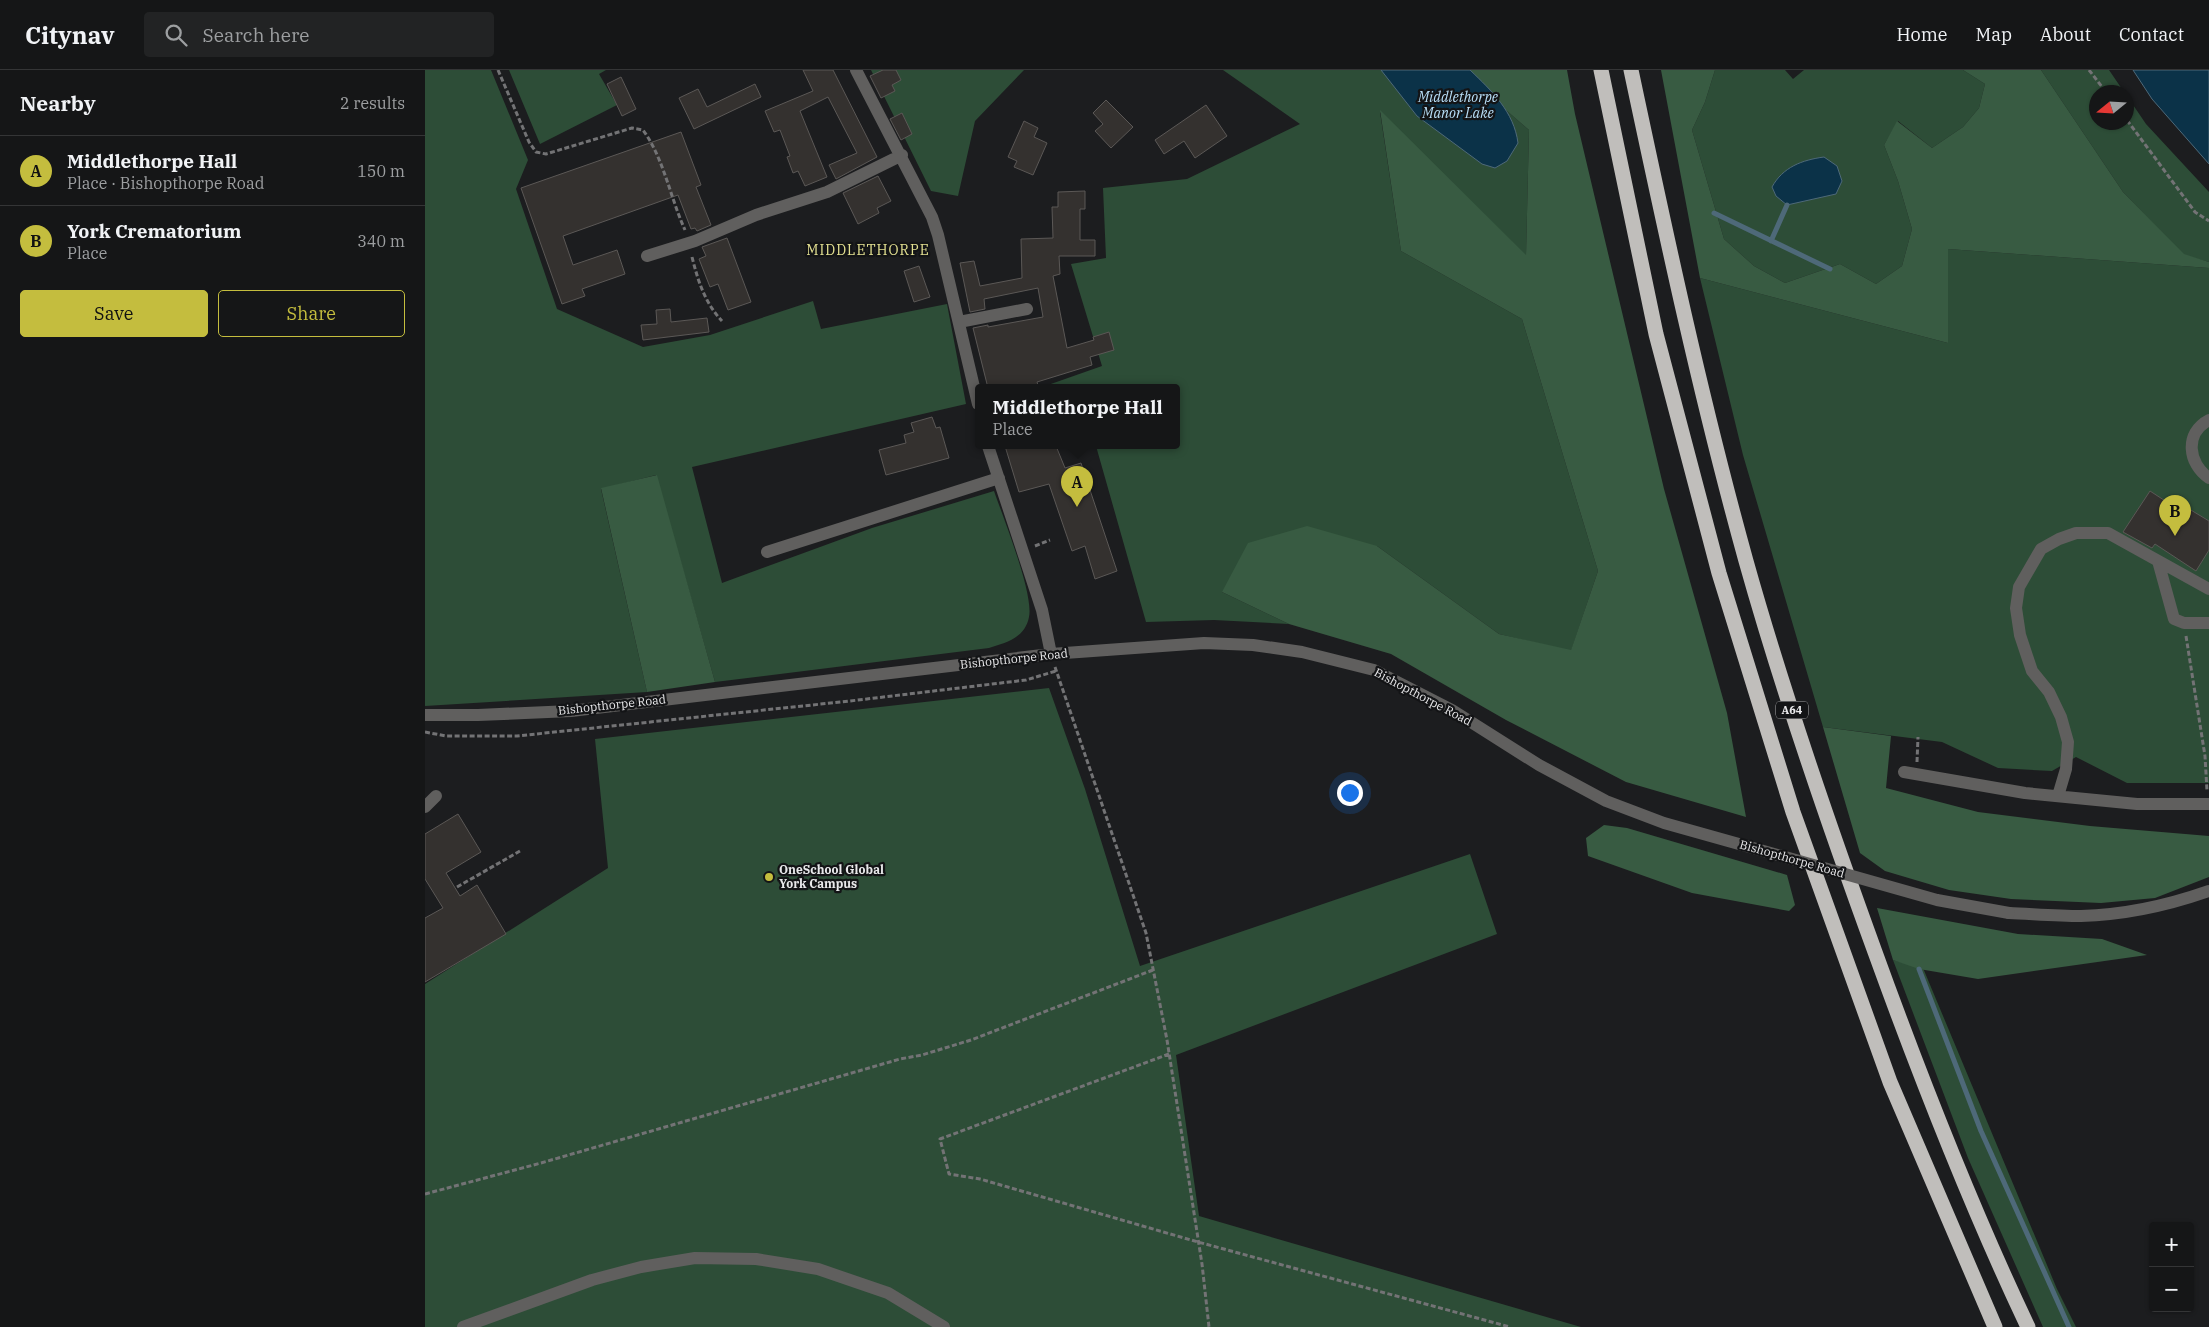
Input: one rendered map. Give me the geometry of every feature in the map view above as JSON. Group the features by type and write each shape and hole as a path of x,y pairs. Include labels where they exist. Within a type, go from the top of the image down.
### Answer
{"highway":[{"name":"A64","path":"1601,70 1656,334 1719,573 1793,812 1890,1082 1995,1327"},
{"name":"A64","path":"1631,70 1685,322 1741,543 1821,806 1919,1072 2005,1279 2028,1327"}],"street":[{"path":"856,70 932,217 938,234 975,391"},
{"path":"647,256 695,242 756,215 827,192 901,155"},
{"path":"959,322 1027,309"},
{"path":"2209,420 2204,423 2193,437 2191,453 2196,465 2209,478"},
{"path":"989,449 1042,610 1051,654"},
{"path":"767,552 999,478"},
{"path":"2057,796 2065,769 2068,742 2061,717 2049,692 2032,671 2023,644 2016,608 2019,587 2041,549 2059,539 2077,533 2108,533 2209,589"},
{"path":"2159,561 2174,619 2183,624 2209,623"},
{"name":"Bishopthorpe Road","path":"425,715 571,711 1051,654 1204,643 1253,645 1302,652 1374,670 1452,710 1539,765 1606,802 1664,823 1937,900 2009,913 2083,916 2136,910 2209,891"},
{"path":"1904,772 2025,793 2137,804 2208,804"},
{"path":"425,807 436,796"},
{"path":"463,1327 592,1280 641,1267 695,1258 756,1259 818,1269 888,1293 944,1327"}],"path":[{"path":"498,70 529,142 536,152 546,154 632,128 643,130 660,161 685,230 695,242 692,256 699,285 714,312 722,321"},
{"path":"2089,70 2101,85"},
{"path":"2134,129 2195,212 2209,221"},
{"path":"2183,624 2205,756 2208,804"},
{"path":"1051,654 1146,933 1169,1054 1209,1327"},
{"path":"425,732 447,736 517,736 997,684 1026,680 1056,671"},
{"path":"1917,737 1917,775"},
{"path":"2205,756 2209,750"},
{"path":"457,887 520,851"},
{"path":"425,1194 541,1163 900,1059 923,1055 971,1040 1153,970"},
{"path":"1169,1054 940,1138 949,1174 980,1179 1198,1242 1510,1327"}],"green space":[{"path":"425,70 491,70 528,160 516,189 557,309 643,347 710,335 813,301 821,329 947,304 966,404 692,467 722,583 872,528 994,491 1017,555 1027,591 1029,617 1027,624 1019,635 1008,642 989,648 715,682 656,475 601,489 647,692 425,706"},
{"path":"509,70 606,70 599,74 617,105 540,144"},
{"path":"871,70 1024,70 975,121 958,196 931,191"},
{"path":"1223,70 1460,70 1529,130 1526,256 1380,112 1401,251 1522,319 1598,571 1571,651 1499,634 1377,546 1222,592 1289,624 1214,620 1146,622 1097,449 1180,449 1180,384 1051,384 1102,366 1071,264 1106,258 1103,188 1187,179 1300,124"},
{"path":"1460,70 1567,70 1575,114 1664,489 1727,713 1746,817 1626,782 1506,720 1391,654 1289,624 1222,592 1248,543 1307,526 1377,546 1499,634 1571,650 1598,571 1522,319 1401,251 1380,110 1526,255 1529,130"},
{"path":"1661,70 1715,70 1705,102 1692,130 1724,239 1754,266 1785,283 1840,264 1876,284 1902,266 1912,229 1898,181 1884,145 1897,121 1932,148 1963,127 1979,108 1985,84 1963,70 2041,70 2123,192 2184,254 2209,262 2209,268 1948,249 1948,343 1700,278"},
{"path":"1715,70 1785,70 1793,79 1804,70 1963,70 1985,84 1979,108 1963,127 1932,148 1898,121 1884,145 1898,181 1912,229 1902,266 1876,284 1840,264 1785,283 1754,266 1724,239 1692,130 1705,102"},
{"path":"2041,70 2109,70 2119,85 2089,85 2089,130 2134,130 2134,106 2146,124 2209,192 2209,262 2184,255 2123,192"},
{"path":"1948,249 2209,268 2209,783 2127,783 2076,757 2052,771 1998,768 1942,742 1823,727 1743,455 1700,278 1948,343"},
{"path":"657,475 715,682 647,692 601,488"},
{"path":"1049,688 1085,789 1140,966 1470,854 1497,934 1176,1055 1199,1216 1581,1327 425,1327 425,984 608,868 595,739"},
{"path":"1823,727 1891,736 1886,788 1978,812 2090,826 2209,836 2209,877 2155,898 2101,903 2011,899 1949,890 1885,871 1860,853"},
{"path":"1604,825 1627,828 1787,875 1795,905 1789,911 1692,893 1588,856 1586,838"},
{"path":"1877,908 2018,934 2102,939 2147,955 1978,979 1919,969 1893,960"},
{"path":"1893,960 1923,968 2057,1289 2076,1327 2043,1327 1968,1158"}],"water":[{"name":"Middlethorpe Manor Lake","path":"1381,70 1470,70 1494,94 1512,121 1518,143 1507,161 1495,168 1482,164 1417,116"},
{"path":"2133,70 2209,70 2209,164 2152,99"},
{"path":"1824,157 1837,166 1842,181 1836,194 1787,205 1776,196 1772,187 1782,174 1808,160"}],"building":[{"path":"803,70 833,70 877,157 836,179 829,165 857,153 828,97 800,111 827,177 805,186 798,171 793,173 787,157 790,156 780,130 774,132 765,111 813,91"},
{"path":"883,70 896,70 901,80 892,85 895,91 881,98 870,76"},
{"path":"621,77 636,109 622,116 607,84"},
{"path":"755,84 761,97 694,129 679,98 698,89 707,107"},
{"path":"1106,100 1133,127 1111,148 1095,131 1103,124 1093,113"},
{"path":"1206,105 1227,136 1195,158 1184,141 1164,154 1155,140"},
{"path":"902,113 912,134 901,140 890,119"},
{"path":"1024,121 1038,128 1034,137 1047,143 1033,175 1014,167 1017,161 1008,157"},
{"path":"681,132 701,185 696,187 711,225 697,231 695,228 691,229 678,195 563,236 573,265 617,250 625,274 582,289 585,296 562,304 521,188"},
{"path":"878,176 891,201 877,208 879,213 858,224 843,193"},
{"path":"1085,191 1085,209 1080,209 1080,240 1095,240 1095,256 1059,256 1060,274 1053,276 1067,348 1094,340 1093,337 1109,332 1114,350 1090,357 1092,365 1037,382 1038,384 987,384 973,328 1043,317 1038,288 984,299 985,309 970,312 960,263 974,261 980,286 1022,278 1021,239 1053,238 1052,207 1058,207 1058,192"},
{"path":"727,238 751,302 728,310 718,284 710,287 699,259 706,256 702,247"},
{"path":"919,266 930,297 914,302 904,271"},
{"path":"670,309 671,322 707,318 709,332 643,340 641,325 657,324 656,310"},
{"path":"932,417 936,428 940,427 949,458 886,475 879,450 906,443 904,435 914,432 911,423"},
{"path":"1006,449 1057,449 1065,468 1081,463 1117,571 1095,579 1085,546 1072,551 1049,484 1019,492"},
{"path":"2150,491 2173,506 2176,501 2209,521 2209,550 2196,571 2155,544 2152,548 2123,532"},
{"path":"458,814 481,852 446,873 460,896 477,885 506,934 425,982 425,918 443,908 425,879 425,834"}],"waterway":[{"path":"1771,241 1787,205"},
{"path":"1714,213 1830,269"},
{"path":"1919,969 1981,1131 2069,1327"}],"place":[{"name":"Middlethorpe Hall","path":"1077,507"},
{"name":"York Crematorium","path":"2175,536"},
{"name":"OneSchool Global York Campus","path":"769,877"}],"district":[{"name":"MIDDLETHORPE","path":"868,250"}]}
